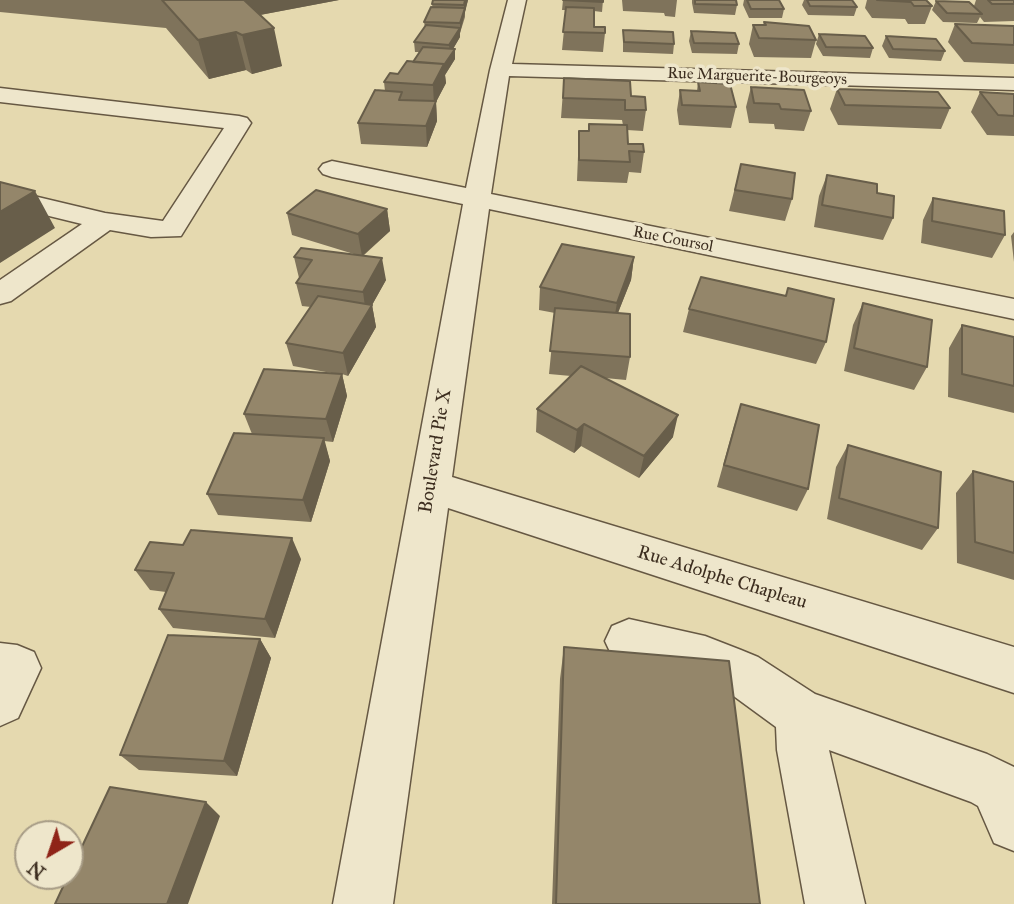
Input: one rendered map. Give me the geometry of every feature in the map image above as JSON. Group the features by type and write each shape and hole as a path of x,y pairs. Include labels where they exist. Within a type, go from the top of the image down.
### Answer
{"street":[{"name":"Boulevard Pie X","path":"363,904 477,200 500,70 517,0"},
{"name":"Rue Marguerite-Bourgeoys","path":"500,70 1014,84"},
{"path":"0,95 239,123 171,230 104,221 0,196"},
{"name":"Rue Coursol","path":"332,169 1014,309"},
{"path":"0,294 104,221"},
{"name":"Rue Adolphe Chapleau","path":"430,486 1014,670"},
{"path":"629,641 705,659 741,673 801,714 987,781 997,788 1014,823"},
{"path":"0,666 17,668 0,701"},
{"path":"801,714 803,750 835,904"}],"building":[{"path":"162,0 244,0 274,28 198,40"},
{"path":"433,0 465,0 464,5 432,4"},
{"path":"563,0 603,0 603,2"},
{"path":"695,0 736,0 737,5 695,4"},
{"path":"747,0 779,0 784,9 751,9"},
{"path":"807,0 852,0 857,7 810,6"},
{"path":"877,0 926,0 932,6 914,6 911,2"},
{"path":"988,0 1014,0 1014,4 992,4"},
{"path":"936,1 969,2 982,14 947,13"},
{"path":"431,7 465,8 460,23 424,22"},
{"path":"566,7 594,8 594,27 605,27 605,33 563,32"},
{"path":"764,22 809,26 816,40 759,38 753,25 766,25"},
{"path":"955,24 1014,26 1014,45 972,43"},
{"path":"426,25 460,28 449,45 414,42"},
{"path":"623,30 673,32 674,44 624,42"},
{"path":"691,31 735,33 739,44 694,43"},
{"path":"819,34 865,36 873,48 826,47"},
{"path":"886,36 936,39 945,51 893,49"},
{"path":"423,47 455,49 444,65 413,62"},
{"path":"407,61 444,64 433,85 384,82 390,73 398,74"},
{"path":"564,78 630,81 631,96 645,97 646,110 625,110 625,100 563,98"},
{"path":"698,82 730,84 736,107 682,105 680,90 700,91"},
{"path":"751,87 804,90 811,111 781,109 779,104 754,103"},
{"path":"837,89 938,92 950,108 845,105"},
{"path":"375,90 402,92 399,100 436,101 426,126 358,123"},
{"path":"980,92 1014,94 1014,116 998,115"},
{"path":"589,124 627,125 628,144 643,144 644,152 629,151 630,162 579,160 579,131 589,131"},
{"path":"741,164 795,173 792,199 735,190"},
{"path":"827,175 877,184 877,193 894,196 893,218 822,205"},
{"path":"0,182 35,191 0,212"},
{"path":"316,190 387,209 358,234 287,213"},
{"path":"933,198 1004,211 1005,235 932,221"},
{"path":"562,244 634,257 617,303 540,287"},
{"path":"301,248 382,258 363,292 296,283 312,260 294,257"},
{"path":"701,277 786,296 788,288 834,299 826,342 689,309"},
{"path":"318,296 372,305 343,353 286,343"},
{"path":"863,303 932,320 927,367 854,348"},
{"path":"555,308 630,314 630,357 550,351"},
{"path":"962,325 1014,337 1014,386 962,374"},
{"path":"581,366 678,415 644,456 584,424 577,430 537,409"},
{"path":"264,369 342,374 326,419 244,414"},
{"path":"741,404 819,425 808,489 724,465"},
{"path":"234,433 324,438 303,500 207,494"},
{"path":"848,445 941,472 938,528 839,498"},
{"path":"973,471 1014,482 1014,553 975,542"},
{"path":"191,530 292,538 265,619 159,609 174,573 135,570 150,542 183,545"},
{"path":"168,635 260,639 224,761 120,755"},
{"path":"564,647 729,661 760,904 556,904"},
{"path":"110,787 206,802 167,904 55,904 62,890 84,890 84,842"}]}
